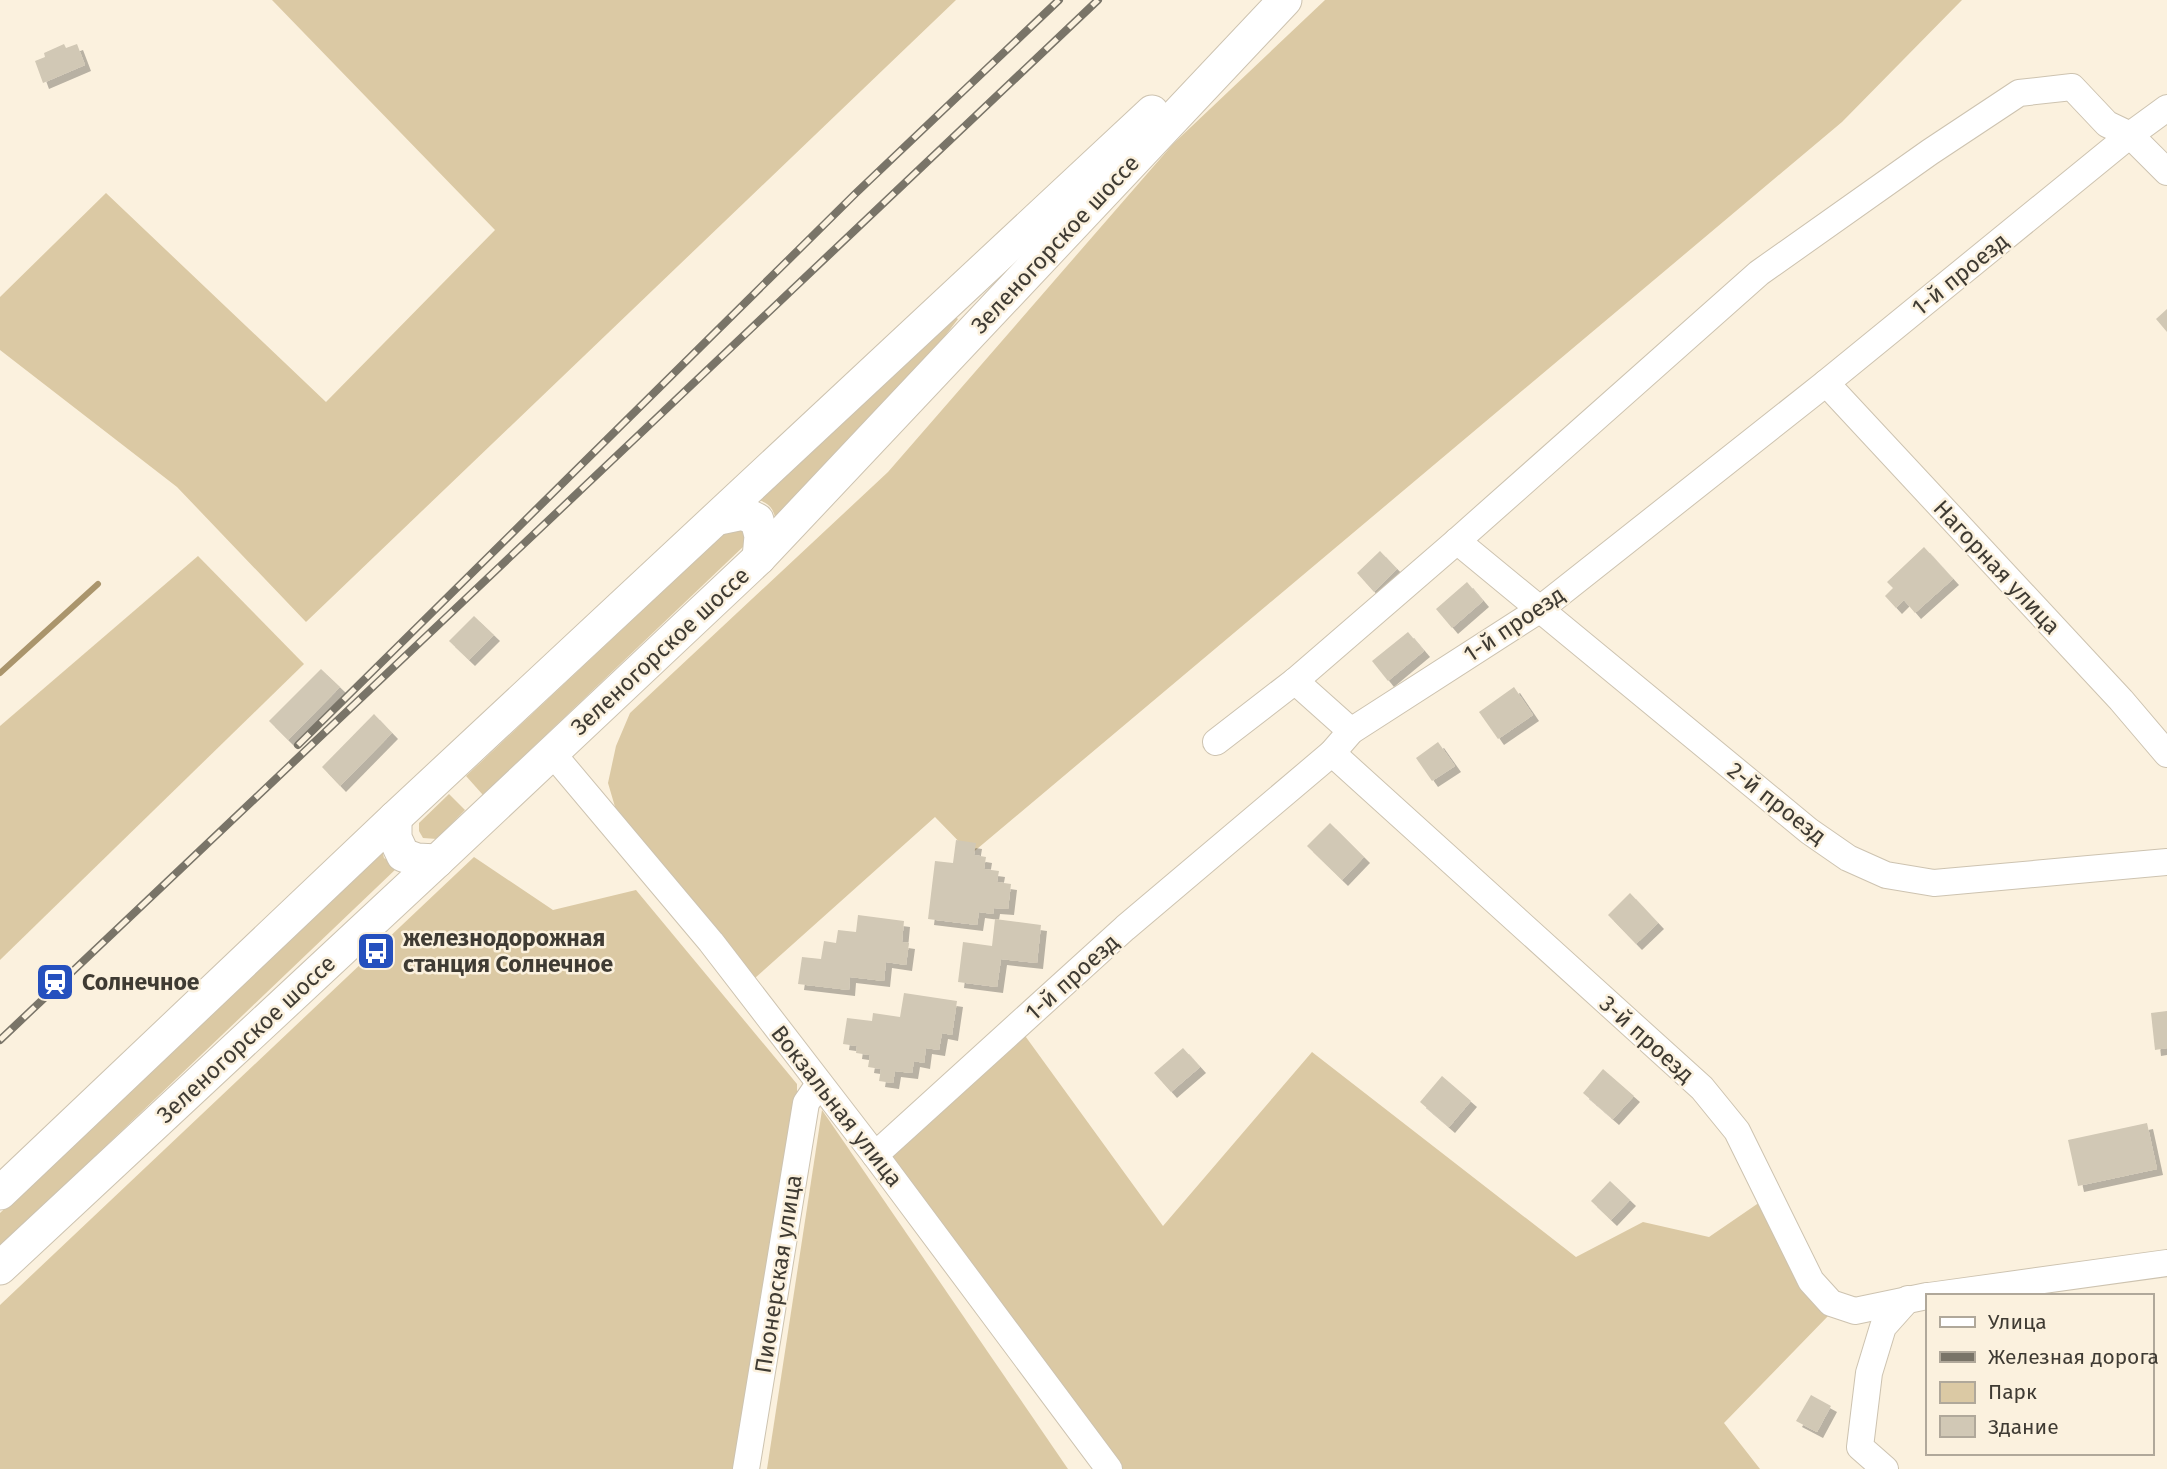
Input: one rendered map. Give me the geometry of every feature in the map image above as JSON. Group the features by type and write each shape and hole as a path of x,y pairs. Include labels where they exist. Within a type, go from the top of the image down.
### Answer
{"main road":[{"name":"Зеленогорское шоссе","path":"0,1193 395,818 1271,0"},
{"name":"Зеленогорское шоссе","path":"0,1268 759,558 1286,0"},
{"path":"719,518 743,513 757,520 761,536 759,558"},
{"path":"395,818 395,838 403,855 417,860 437,861"}],"street":[{"path":"1216,742 1295,681 1759,273 1930,152 2019,93 2072,87 2107,124 2130,135 2167,172"},
{"name":"1-й проезд","path":"875,1155 1125,929 1332,753 1351,731 1539,610 2167,108"},
{"name":"Нагорная улица","path":"1826,383 2121,700 2167,754"},
{"name":"2-й проезд","path":"1457,541 1809,831 1848,858 1886,875 1934,883 2167,862"},
{"path":"1295,681 1351,731"},
{"name":"Вокзальная улица","path":"552,753 711,942 875,1155 1109,1469"},
{"name":"3-й проезд","path":"1332,753 1702,1088 1737,1131 1811,1281 1831,1303 1854,1311 1922,1297"},
{"name":"Пионерская улица","path":"746,1469 806,1103 819,1084"},
{"name":"3-й проезд","path":"1944,1294 2167,1263"},
{"path":"1885,1469 1860,1447 1869,1373 1883,1327 1922,1297"}],"green space":[{"path":"272,0 956,0 306,622 177,487 0,350 0,297 106,193 326,402 495,230"},
{"path":"1325,0 1962,0 1842,122 971,854 935,817 755,978 618,817 608,783 616,746 630,713 888,472 1173,144"},
{"path":"953,315 958,319 912,379 775,517 769,505 756,499"},
{"path":"743,529 748,536 745,545 483,795 466,776 727,531"},
{"path":"198,556 304,664 0,960 0,726"},
{"path":"449,794 465,810 437,839 423,838 419,823"},
{"path":"382,850 384,858 398,867 0,1247 0,1213"},
{"path":"474,857 553,910 636,890 797,1084 797,1116 740,1469 0,1469 0,1305"},
{"path":"1023,1033 1163,1226 1312,1052 1576,1257 1643,1222 1709,1237 1763,1200 1830,1314 1724,1423 1760,1469 1116,1469 890,1154"},
{"path":"822,1110 1068,1469 767,1469"}],"building":[{"path":"64,44 66,48 77,44 85,65 43,83 35,61 45,57 44,53"},
{"path":"2167,309 2167,332 2156,319"},
{"path":"1924,547 1953,579 1915,613 1904,600 1896,608 1885,596 1893,588 1887,582"},
{"path":"1380,551 1397,569 1374,592 1357,573"},
{"path":"1467,582 1483,601 1452,628 1436,609"},
{"path":"474,616 494,635 469,660 449,641"},
{"path":"1408,632 1424,651 1388,681 1372,661"},
{"path":"321,669 340,687 288,740 269,721"},
{"path":"1514,687 1533,715 1498,739 1479,712"},
{"path":"374,714 392,733 340,786 322,767"},
{"path":"1438,742 1455,766 1432,781 1416,758"},
{"path":"1330,823 1364,857 1342,880 1307,846"},
{"path":"956,840 976,843 974,855 986,857 984,869 999,871 997,882 1011,884 1008,909 994,908 993,914 979,912 977,925 928,919 935,861 953,863"},
{"path":"1630,893 1658,923 1636,944 1608,915"},
{"path":"858,915 904,921 902,942 909,943 906,965 886,962 884,981 850,977 849,990 798,984 802,957 821,959 824,941 836,943 838,930 856,932"},
{"path":"995,919 1041,925 1037,963 1001,959 997,987 958,982 963,942 992,946"},
{"path":"904,993 957,1001 952,1035 942,1033 939,1050 926,1048 924,1063 914,1061 912,1073 895,1071 893,1083 879,1081 881,1069 868,1067 870,1055 856,1053 857,1046 843,1044 847,1018 872,1021 873,1013 900,1017"},
{"path":"2167,1011 2167,1048 2155,1050 2151,1013"},
{"path":"1183,1048 1200,1067 1171,1092 1154,1073"},
{"path":"1603,1069 1634,1096 1613,1119 1583,1093"},
{"path":"1442,1076 1471,1101 1449,1127 1420,1102"},
{"path":"2147,1123 2157,1169 2078,1186 2068,1140"},
{"path":"1610,1181 1630,1200 1611,1220 1591,1201"},
{"path":"1811,1395 1831,1406 1817,1432 1796,1421"}],"waterway":[{"path":"0,673 98,584"}],"railway":[{"path":"298,745 856,193 1059,0"},
{"path":"0,1040 1098,0"}],"place":[{"name":"железнодорожная станция Солнечное","path":"376,951"},
{"name":"Солнечное","path":"55,982"}]}
